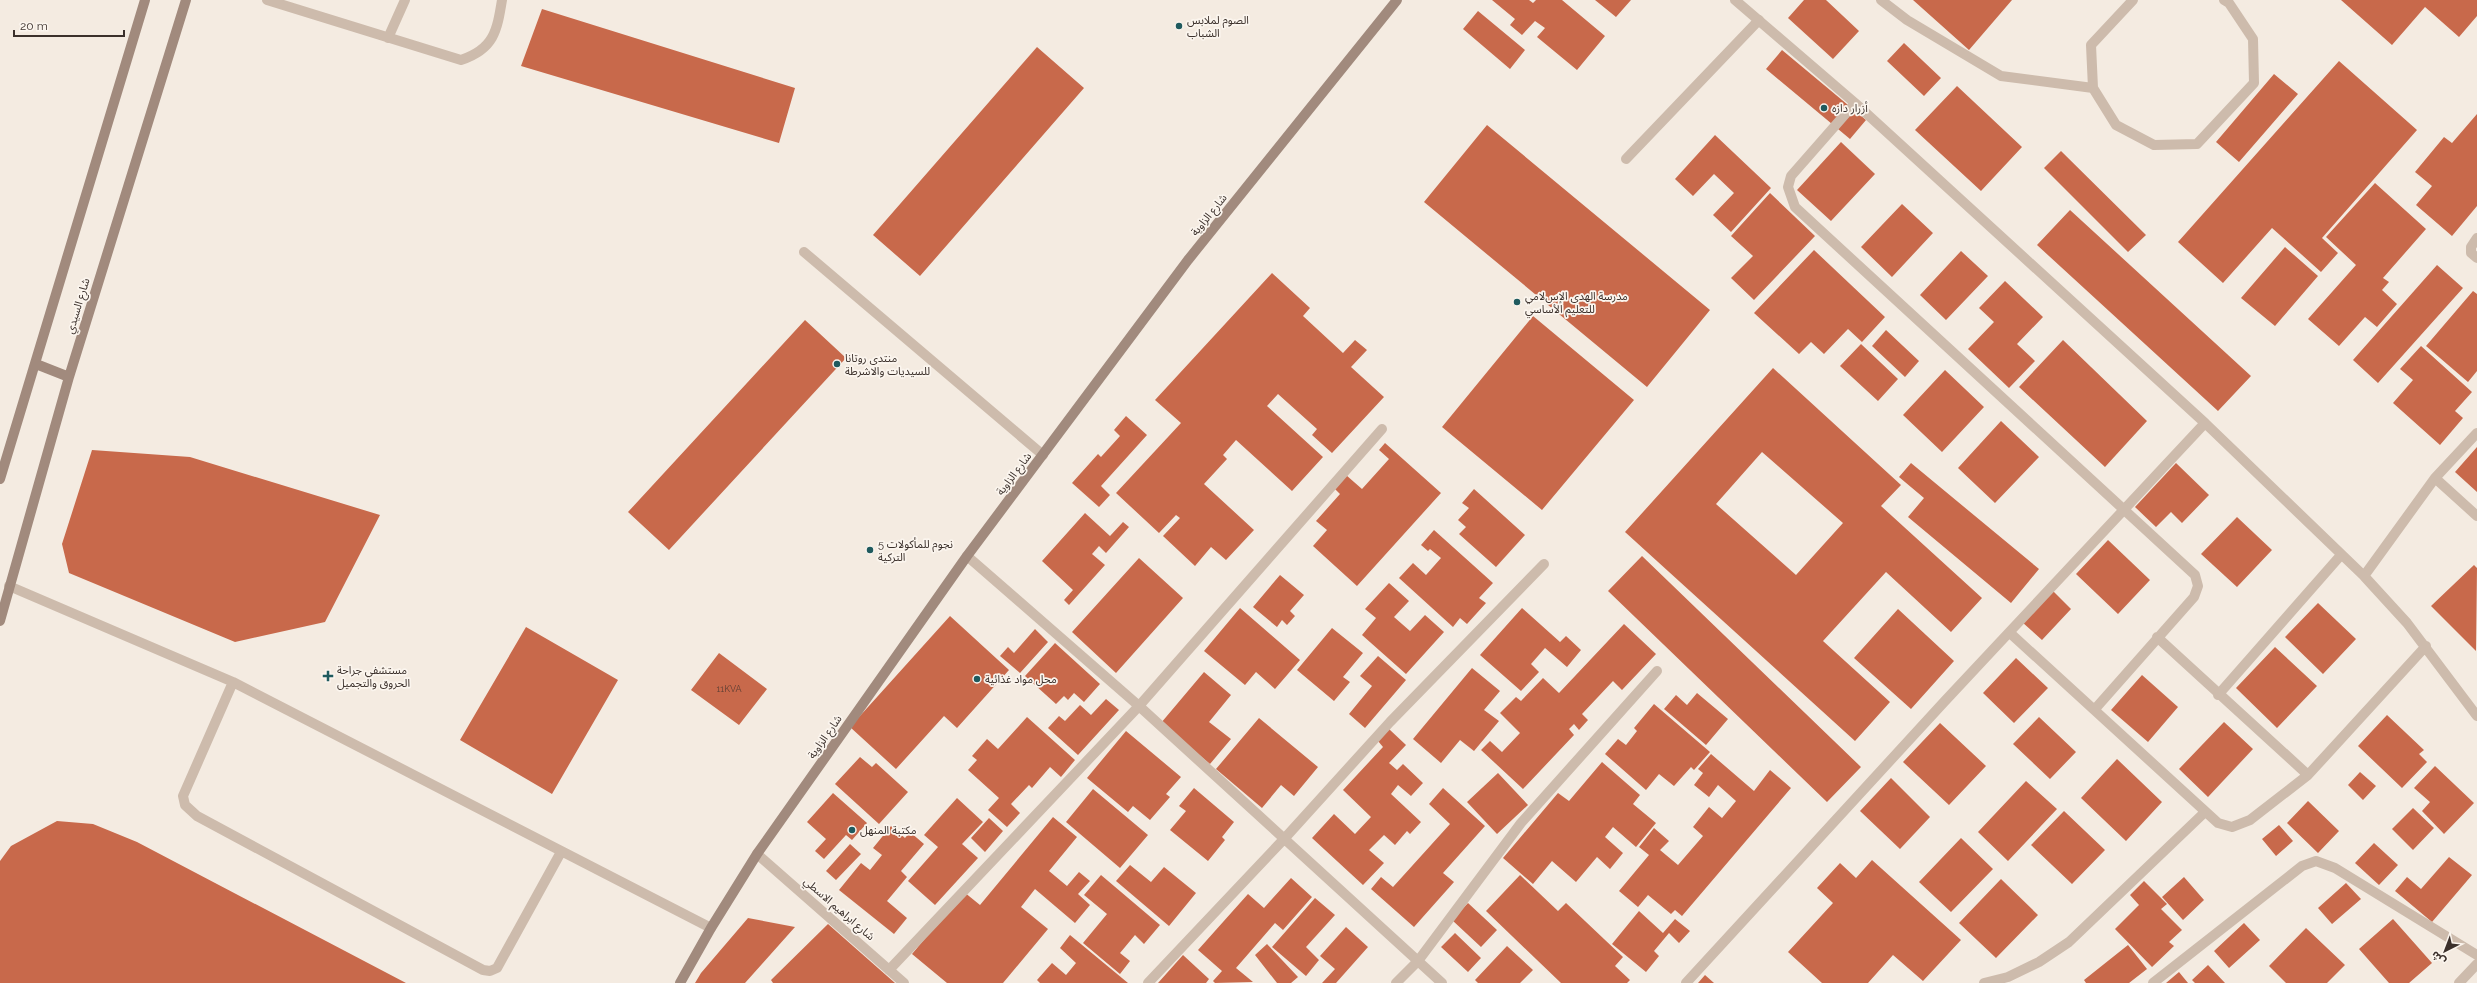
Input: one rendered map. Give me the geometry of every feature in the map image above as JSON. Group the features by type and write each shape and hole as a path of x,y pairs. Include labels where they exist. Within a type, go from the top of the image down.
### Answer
{"main road":[{"name":"شارع السيدي","path":"0,479 145,0"},
{"name":"شارع السيدي","path":"0,621 69,377 186,0"},
{"name":"شارع الزاوية","path":"680,983 710,928 757,854 967,556 1188,260 1397,0"},
{"path":"36,364 69,377"}],"street":[{"path":"267,0 461,60 478,54 488,44 498,26 502,0"},
{"path":"388,38 405,0"},
{"path":"1735,0 1855,103 2205,423 2364,576 2426,646 2477,716"},
{"path":"1881,0 1907,20 2001,76 2093,88"},
{"path":"2133,0 2091,45 2093,88 2116,125 2154,146 2197,144 2254,83 2253,39 2229,3 2224,0"},
{"path":"1626,159 1759,20"},
{"path":"1855,103 1791,176 1788,187 1795,207 2195,575 2198,586 2194,596 2095,709"},
{"path":"2477,238 2471,247 2471,253 2477,258"},
{"path":"804,252 1043,455"},
{"path":"1686,983 1944,702 2205,423"},
{"path":"889,970 1139,706 1382,430"},
{"path":"2364,576 2435,478 2477,433"},
{"path":"2435,478 2477,516"},
{"path":"2218,694 2341,555"},
{"path":"967,556 1139,706 1442,983"},
{"path":"1148,983 1284,839 1390,722 1544,564"},
{"path":"9,586 232,682 710,928"},
{"path":"2010,632 2205,812 2218,823 2232,827 2241,825 2308,775 2426,646"},
{"path":"2158,637 2218,694 2308,775"},
{"path":"1396,983 1418,961 1521,823 1658,671"},
{"path":"232,682 183,796 185,805 197,816 483,970 490,971 497,968 561,852"},
{"path":"1984,983 2008,977 2033,965 2068,942 2205,812"},
{"name":"شارع ابراهيم الاسطي","path":"757,854 904,983"},
{"path":"2152,983 2302,866 2316,861 2335,868 2477,955"},
{"path":"2459,983 2477,964"}],"building":[{"path":"1492,0 1529,0 1533,3 1536,0 1562,0 1605,36 1577,70 1537,37 1545,28 1535,21 1522,35 1510,25 1515,19"},
{"path":"1595,0 1631,0 1616,17"},
{"path":"1804,0 1826,0 1859,31 1833,59 1788,18"},
{"path":"1913,0 2012,0 1969,50"},
{"path":"2341,0 2477,0 2477,16 2459,37 2425,7 2392,45"},
{"path":"542,9 795,88 779,143 521,66"},
{"path":"1478,11 1525,50 1510,69 1463,29"},
{"path":"1904,43 1941,78 1924,96 1887,61"},
{"path":"1037,47 1084,88 920,276 873,235"},
{"path":"1782,50 1866,120 1850,139 1766,69"},
{"path":"2339,61 2417,130 2322,238 2338,253 2321,272 2272,228 2223,283 2178,242"},
{"path":"2274,74 2298,94 2239,162 2216,142"},
{"path":"1957,86 2022,147 1981,191 1915,130"},
{"path":"2477,114 2477,206 2452,236 2416,205 2432,186 2415,172 2444,137 2452,143"},
{"path":"1487,125 1710,310 1647,387 1424,202"},
{"path":"1715,135 1771,188 1731,232 1713,215 1734,193 1714,174 1693,196 1675,179"},
{"path":"1841,142 1875,174 1831,221 1797,190"},
{"path":"2061,151 2146,235 2128,252 2044,168"},
{"path":"2375,183 2426,229 2383,278 2389,282 2382,290 2397,304 2377,327 2365,317 2339,346 2308,319 2356,265 2326,237"},
{"path":"1770,193 1815,236 1754,300 1731,278 1753,256 1731,236"},
{"path":"1902,204 1933,233 1892,277 1861,247"},
{"path":"2070,210 2251,376 2218,411 2037,245"},
{"path":"2285,247 2318,276 2275,326 2241,298"},
{"path":"1814,250 1885,317 1862,342 1848,329 1824,354 1811,342 1799,354 1754,313"},
{"path":"1961,251 1988,276 1946,320 1920,295"},
{"path":"2437,265 2463,288 2378,383 2353,360"},
{"path":"1272,273 1310,308 1303,316 1343,353 1355,340 1367,350 1351,367 1384,397 1332,453 1312,435 1317,429 1278,394 1267,406 1323,457 1292,491 1236,440 1223,455 1227,459 1204,484 1254,530 1226,560 1211,547 1195,566 1163,536 1180,518 1176,515 1159,533 1116,493 1181,423 1155,400"},
{"path":"2005,281 2043,317 2017,344 2035,361 2009,388 1968,349 1994,322 1979,308"},
{"path":"2473,291 2477,294 2477,371 2468,382 2426,346"},
{"path":"1533,316 1634,400 1542,510 1442,427"},
{"path":"805,320 846,358 669,550 628,512"},
{"path":"1886,330 1919,361 1905,377 1872,346"},
{"path":"2063,340 2147,421 2105,467 2019,387"},
{"path":"1861,344 1898,379 1878,401 1840,366"},
{"path":"2421,346 2472,392 2455,411 2463,418 2440,445 2393,403 2413,380 2400,369"},
{"path":"1773,368 1901,485 1881,506 1982,598 1951,632 1886,572 1823,641 1890,702 1855,741 1625,532","holes":["1762,452 1843,523 1796,575 1716,504"]},
{"path":"1945,370 1984,407 1942,452 1903,415"},
{"path":"1126,416 1147,435 1101,486 1110,495 1099,507 1072,483 1098,454 1101,457 1120,436 1114,430"},
{"path":"2001,421 2039,457 1995,503 1958,468"},
{"path":"1385,443 1441,493 1357,586 1313,546 1327,530 1316,521 1340,494 1334,488 1346,475 1362,489 1389,459 1379,450"},
{"path":"2477,447 2477,492 2455,472"},
{"path":"92,450 190,457 380,515 325,622 235,642 69,573 62,544"},
{"path":"1911,463 2039,569 2011,603 1908,517 1924,498 1899,477"},
{"path":"2176,463 2209,495 2182,523 2171,512 2156,527 2135,507"},
{"path":"1474,489 1525,535 1496,567 1459,534 1466,527 1458,520 1469,508 1462,503"},
{"path":"1085,513 1110,536 1123,522 1129,527 1106,553 1099,546 1092,554 1105,565 1069,605 1064,600 1073,590 1042,561"},
{"path":"2237,517 2272,550 2237,587 2201,554"},
{"path":"1434,530 1493,583 1479,598 1486,603 1467,624 1460,618 1453,627 1399,578 1413,563 1426,575 1441,558 1430,549 1428,551 1421,545"},
{"path":"2108,540 2150,580 2118,614 2076,574"},
{"path":"1642,556 1861,767 1827,802 1608,591"},
{"path":"1139,558 1183,598 1116,673 1072,632"},
{"path":"2474,565 2477,568 2476,651 2431,606"},
{"path":"1280,575 1304,595 1290,611 1295,616 1287,625 1282,620 1277,627 1253,607"},
{"path":"1389,583 1409,601 1394,617 1410,631 1425,615 1444,632 1406,674 1362,635 1376,618 1365,609"},
{"path":"2052,590 2071,609 2042,640 2022,622"},
{"path":"2318,603 2356,639 2323,674 2285,637"},
{"path":"1240,608 1300,660 1275,689 1256,672 1245,685 1204,651"},
{"path":"1522,608 1560,642 1566,636 1581,650 1567,667 1545,648 1531,664 1539,672 1521,691 1480,655"},
{"path":"1898,609 1954,661 1911,709 1854,658"},
{"path":"950,616 1009,670 957,728 944,716 896,769 850,727"},
{"path":"1624,624 1656,654 1622,690 1613,681 1582,714 1588,720 1579,730 1574,724 1569,729 1574,735 1523,789 1481,750 1490,741 1502,752 1520,733 1500,713 1516,697 1521,701 1543,678 1559,693"},
{"path":"526,627 618,680 552,794 460,740"},
{"path":"1332,628 1363,653 1343,677 1350,682 1334,701 1297,670"},
{"path":"1035,629 1048,642 1020,673 1000,656 1008,647 1014,653"},
{"path":"1055,643 1100,684 1084,702 1074,693 1068,700 1064,696 1056,704 1025,676"},
{"path":"2275,647 2317,686 2277,728 2236,688"},
{"path":"719,653 767,689 739,725 691,690"},
{"path":"1378,656 1406,680 1365,728 1349,714 1372,686 1360,676"},
{"path":"2016,658 2048,688 2014,723 1983,693"},
{"path":"1472,668 1500,691 1484,710 1499,721 1474,751 1460,740 1441,763 1413,739"},
{"path":"1204,672 1231,695 1209,722 1231,739 1210,764 1161,723"},
{"path":"2142,675 2178,707 2148,742 2111,710"},
{"path":"1697,693 1728,719 1706,745 1664,709 1676,695 1687,705"},
{"path":"1106,699 1119,710 1078,755 1048,728 1059,716 1065,721 1080,705 1091,715"},
{"path":"1654,704 1710,752 1694,770 1691,767 1674,786 1659,774 1646,790 1605,754 1618,739 1626,745 1637,731 1634,728"},
{"path":"2387,715 2424,750 2419,754 2427,762 2402,788 2358,746"},
{"path":"1027,717 1075,760 1061,777 1050,767 1032,788 1029,785 1011,804 1020,813 1007,827 988,810 999,798 968,770 977,760 972,756 987,739 998,749"},
{"path":"2039,717 2076,752 2050,779 2013,744"},
{"path":"1259,718 1318,767 1294,796 1281,785 1262,808 1216,769"},
{"path":"2224,722 2253,749 2208,797 2179,769"},
{"path":"1940,723 1986,766 1949,805 1903,762"},
{"path":"1389,729 1406,745 1389,763 1397,770 1403,764 1423,783 1411,796 1398,785 1391,794 1421,822 1410,834 1407,831 1395,845 1384,835 1369,850 1384,863 1363,885 1312,838 1334,814 1355,834 1371,817 1343,790 1383,747 1378,741"},
{"path":"1126,731 1181,777 1166,794 1170,797 1150,820 1133,806 1128,812 1087,778"},
{"path":"1711,754 1754,791 1770,770 1791,788 1682,916 1675,910 1671,914 1648,895 1638,907 1619,891 1649,855 1639,847 1654,828 1669,841 1660,850 1678,865 1703,836 1693,827 1709,807 1722,818 1736,801 1718,785 1709,797 1694,785 1703,773 1698,769"},
{"path":"860,757 872,767 876,763 908,792 879,824 835,784"},
{"path":"2117,759 2162,802 2126,841 2081,798"},
{"path":"1602,762 1640,795 1633,804 1656,823 1636,847 1613,827 1605,837 1623,853 1610,869 1597,857 1576,882 1552,861 1533,884 1503,858 1558,793 1569,801"},
{"path":"2435,766 2474,803 2444,834 2422,811 2430,802 2414,788"},
{"path":"2360,772 2376,786 2363,800 2348,785"},
{"path":"1498,773 1528,805 1497,834 1467,802"},
{"path":"1891,778 1930,817 1900,849 1860,811"},
{"path":"2026,781 2057,809 2008,861 1978,832"},
{"path":"1194,788 1234,822 1222,837 1225,840 1208,861 1170,830 1186,811 1179,806"},
{"path":"1443,788 1485,826 1443,873 1454,882 1414,927 1371,889 1381,877 1393,887 1450,824 1429,804"},
{"path":"1093,789 1148,835 1120,868 1066,822"},
{"path":"833,793 867,823 852,840 846,835 824,859 815,851 826,839 807,822"},
{"path":"957,798 983,822 962,844 978,858 935,905 908,881 938,847 924,835"},
{"path":"2308,801 2339,831 2318,853 2287,823"},
{"path":"2413,808 2434,828 2413,850 2392,829"},
{"path":"2064,811 2105,850 2072,884 2031,845"},
{"path":"1053,817 1077,837 1049,871 1067,886 1079,872 1090,881 1078,894 1090,905 1075,923 1035,889 1021,907 1048,929 1003,983 947,983 912,954 964,892 980,905"},
{"path":"989,818 1003,831 985,852 971,838"},
{"path":"57,821 93,824 137,842 406,983 0,983 0,861 11,846"},
{"path":"2279,825 2293,841 2276,856 2262,839"},
{"path":"891,826 905,838 910,832 924,844 901,871 907,877 887,901 907,918 894,934 839,890 861,863 870,870 882,855 873,848"},
{"path":"1961,838 1993,869 1951,912 1919,882"},
{"path":"2374,843 2398,865 2379,885 2355,863"},
{"path":"850,844 861,854 836,880 826,871"},
{"path":"2449,857 2472,875 2432,922 2395,891 2407,877 2421,889"},
{"path":"1872,860 1961,940 1923,981 1893,955 1868,983 1822,983 1788,952 1833,903 1817,888 1840,863 1856,878"},
{"path":"1130,865 1151,882 1164,867 1196,893 1169,926 1116,881"},
{"path":"1101,875 1160,925 1144,944 1135,935 1120,953 1130,961 1120,974 1083,943 1107,914 1084,895"},
{"path":"1520,875 1558,911 1566,903 1623,957 1615,966 1630,980 1627,983 1561,983 1486,911"},
{"path":"2184,877 2204,900 2183,920 2162,897"},
{"path":"1291,878 1312,897 1283,930 1275,923 1236,968 1253,982 1215,983 1213,981 1222,971 1198,950 1248,894 1264,908"},
{"path":"2001,879 2038,915 1996,958 1959,923"},
{"path":"2144,881 2167,904 2161,909 2182,930 2169,942 2174,946 2152,967 2115,929 2139,905 2130,895"},
{"path":"2346,883 2361,899 2332,924 2318,908"},
{"path":"1315,898 1335,915 1306,947 1319,960 1306,976 1272,947"},
{"path":"1468,903 1497,930 1481,947 1452,920"},
{"path":"1639,911 1663,933 1675,919 1690,931 1679,943 1669,933 1654,951 1659,956 1646,972 1612,944"},
{"path":"748,918 795,927 745,983 695,983 701,973"},
{"path":"2393,919 2432,963 2409,983 2389,983 2359,949"},
{"path":"2244,923 2260,940 2229,968 2214,951"},
{"path":"828,924 895,983 773,983 771,980"},
{"path":"1346,927 1368,947 1336,983 1322,983 1335,969 1320,956"},
{"path":"2306,928 2345,965 2327,983 2286,983 2269,966"},
{"path":"1455,933 1481,958 1468,972 1441,947"},
{"path":"1070,935 1128,983 1040,983 1037,980 1052,963 1066,975 1076,963 1060,948"},
{"path":"1267,944 1298,977 1291,983 1277,983 1255,955"},
{"path":"2128,945 2147,969 2129,983 2086,983 2084,980"},
{"path":"1507,946 1533,970 1520,983 1478,983 1475,980"},
{"path":"1183,955 1209,979 1206,983 1158,983"},
{"path":"2208,965 2225,983 2195,983 2192,980"},
{"path":"2179,972 2188,983 2166,983"},
{"path":"1705,975 1714,983 1698,983"}],"place":[{"name":"الصوم لملابس الشباب","path":"1179,26"},
{"name":"أزرار دازه","path":"1824,108"},
{"name":"مدرسة الهدى الإسﻻمي للتعليم الأساسي","path":"1517,302"},
{"name":"منتدى روتانا للسيديات والاشرطة","path":"837,364"},
{"name":"5 نجوم للمأكولات التركية","path":"870,550"},
{"name":"مستشفي جراحة الحروق والتجميل","path":"328,676"},
{"name":"محل مواد غذائية","path":"977,679"},
{"name":"مكتبة المنهل","path":"852,830"}]}
